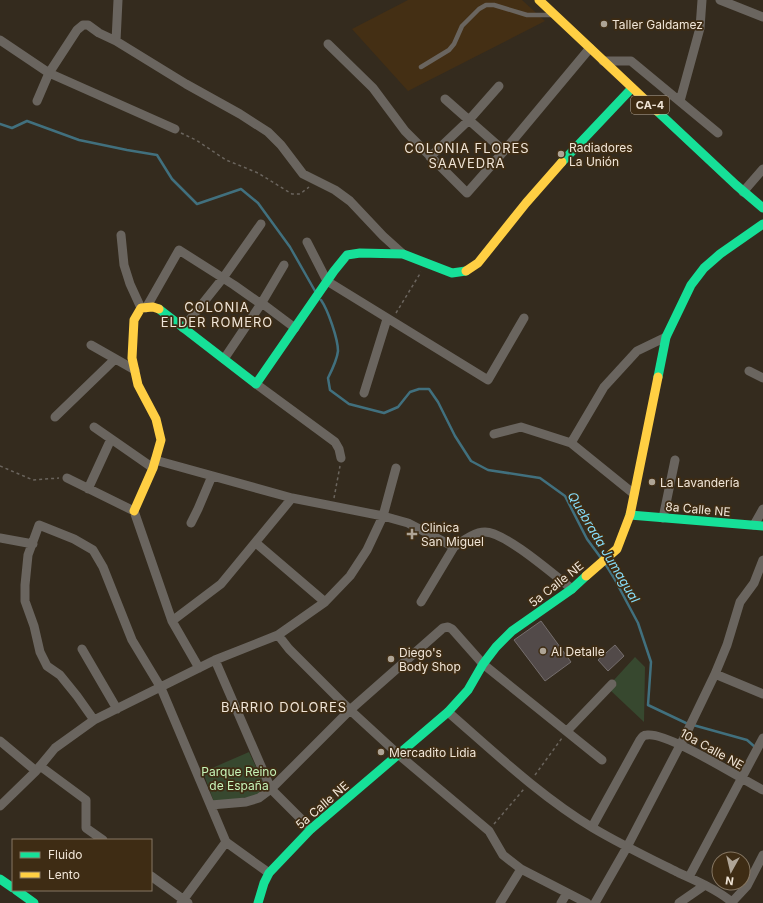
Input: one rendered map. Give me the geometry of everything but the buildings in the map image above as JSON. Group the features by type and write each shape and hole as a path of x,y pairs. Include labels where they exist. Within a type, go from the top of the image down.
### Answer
{"street":[{"path":"116,41 118,0"},
{"name":"CA-4","path":"539,0 743,192 763,208"},
{"path":"680,101 700,28 702,0"},
{"path":"720,0 763,17"},
{"path":"37,101 49,73 77,30 83,25 88,25 99,33 116,41 268,132 281,145 304,174 335,190 350,201 383,236 403,254"},
{"path":"0,40 49,73 175,130"},
{"path":"328,44 373,88 405,131 467,193 590,48"},
{"path":"603,60 631,61 718,133"},
{"path":"430,156 469,120 499,86"},
{"path":"256,384 327,281 347,255 360,253 403,254 452,273 465,272 478,263 561,162 632,88"},
{"path":"445,99 504,151"},
{"path":"743,192 763,169"},
{"path":"183,328 223,278 261,224"},
{"name":"5a Calle NE","path":"258,903 264,883 269,873 311,829 448,712 468,690 483,664 512,631 572,589 617,549 630,515 666,337 691,285 704,268 720,254 763,224"},
{"path":"121,235 124,266 130,284 144,308"},
{"path":"307,242 327,281 488,380 524,318"},
{"path":"199,668 172,621 134,510 154,464 161,440 156,419 138,385 132,358 134,320 144,308 179,250 263,304 295,328"},
{"path":"224,359 261,304 284,266"},
{"path":"144,308 152,307 160,310 256,384 335,442 339,449 341,458"},
{"path":"364,393 389,320"},
{"path":"571,443 604,387 637,351 666,337"},
{"path":"91,346 135,370"},
{"path":"54,417 115,359"},
{"path":"749,371 763,378"},
{"path":"94,427 111,439 154,464 212,476 292,498 383,516 408,523 454,547"},
{"path":"494,434 521,427 571,443 634,494"},
{"path":"88,488 111,439"},
{"path":"663,518 675,460"},
{"path":"0,806 38,768 55,748 94,720 162,688 215,660 278,635 325,602 350,576 367,550 383,516 396,468"},
{"path":"190,523 198,509 212,476"},
{"path":"67,478 134,510"},
{"path":"172,621 222,584 292,498"},
{"path":"759,526 763,509"},
{"name":"8a Calle NE","path":"630,515 759,526"},
{"path":"94,720 60,675 47,666 40,652 34,626 25,601 28,555 39,524 74,539 93,550 103,566 132,640 162,688 226,842 269,873"},
{"path":"421,602 454,547 468,538 483,532 507,539 572,589"},
{"path":"0,538 33,544"},
{"path":"256,543 325,602"},
{"path":"595,903 627,847 693,720 727,645 740,602 754,583 763,560"},
{"path":"211,805 246,802 259,798 271,789 350,710 443,628 448,627 452,629 483,664 602,760"},
{"path":"278,635 289,650 350,710 399,755 489,831 503,855 521,869 587,903"},
{"path":"82,649 117,709"},
{"path":"215,660 271,789 311,829"},
{"path":"715,674 763,694"},
{"path":"567,732 612,684"},
{"path":"448,712 558,805 627,847 705,885 732,902 747,886 763,855"},
{"name":"10a Calle NE","path":"592,827 640,740 643,736 648,734 660,736 681,744 763,790"},
{"path":"689,877 763,739"},
{"path":"0,741 86,800 86,828 102,839"},
{"path":"152,877 184,902 226,842"},
{"path":"500,903 521,869"},
{"path":"0,879 12,887"},
{"path":"679,903 705,885"},
{"path":"17,891 34,903"},
{"path":"561,903 567,893"}],"lane":[{"path":"422,67 449,50 454,44 462,26 479,9 486,5 494,5 527,15 554,15"}],"path":[{"path":"175,130 196,140 226,160 258,173 292,194 300,194 317,181"},
{"path":"389,320 426,263"},
{"path":"333,506 341,458"},
{"path":"0,466 34,480 67,478"}],"shaded area":[{"path":"408,0 522,0 545,21 408,91 352,29"}],"green space":[{"path":"635,657 645,667 644,722 610,690 617,684 613,681"},
{"name":"Parque Reino de España","path":"249,752 265,786 256,796 214,802 203,772"}],"waterway":[{"name":"Quebrada Jumagual","path":"0,124 12,128 27,121 79,140 157,155 172,179 197,204 241,189 258,203 290,247 315,291"},
{"name":"Quebrada Jumagual","path":"321,300 329,317 338,346 337,358 328,378 330,390 349,404 384,413 398,407 410,392 419,389 429,389 438,402 455,436 471,461 488,470 540,478 565,496 587,539 601,558"},
{"name":"Quebrada Jumagual","path":"606,565 638,623 651,662 648,705 688,724"},
{"name":"Quebrada Jumagual","path":"693,725 747,740 755,747"}],"traffic: fast":[{"path":"562,162 632,88"},
{"path":"657,111 736,185 763,208"},
{"path":"658,377 666,337 691,285 704,268 720,254 763,224"},
{"path":"159,309 256,384 334,271 347,255 360,253 403,254 452,273 466,271"},
{"path":"630,515 763,526"},
{"path":"258,903 264,883 269,873 311,829 448,712 468,690 483,664 496,647 512,631 572,589 586,576"},
{"path":"0,879 12,887"},
{"path":"17,891 34,903"}],"traffic: slow":[{"path":"539,0 657,111"},
{"path":"466,271 478,263 526,203 562,162"},
{"path":"134,511 153,468 161,440 156,419 138,385 132,358 134,320 141,308 153,307 159,309"},
{"path":"586,576 617,549 630,515 658,377"}],"place":[{"name":"Taller Galdamez","path":"604,24"},
{"name":"Radiadores La Unión","path":"561,154"},
{"name":"La Lavandería","path":"652,482"},
{"name":"Clinica San Miguel","path":"412,534"},
{"name":"Al Detalle","path":"543,651"},
{"name":"Diego's Body Shop","path":"391,659"},
{"name":"Mercadito Lidia","path":"381,752"}],"district":[{"name":"COLONIA FLORES SAAVEDRA","path":"467,156"},
{"name":"COLONIA ELDER ROMERO","path":"217,314"},
{"name":"BARRIO DOLORES","path":"284,707"}]}
